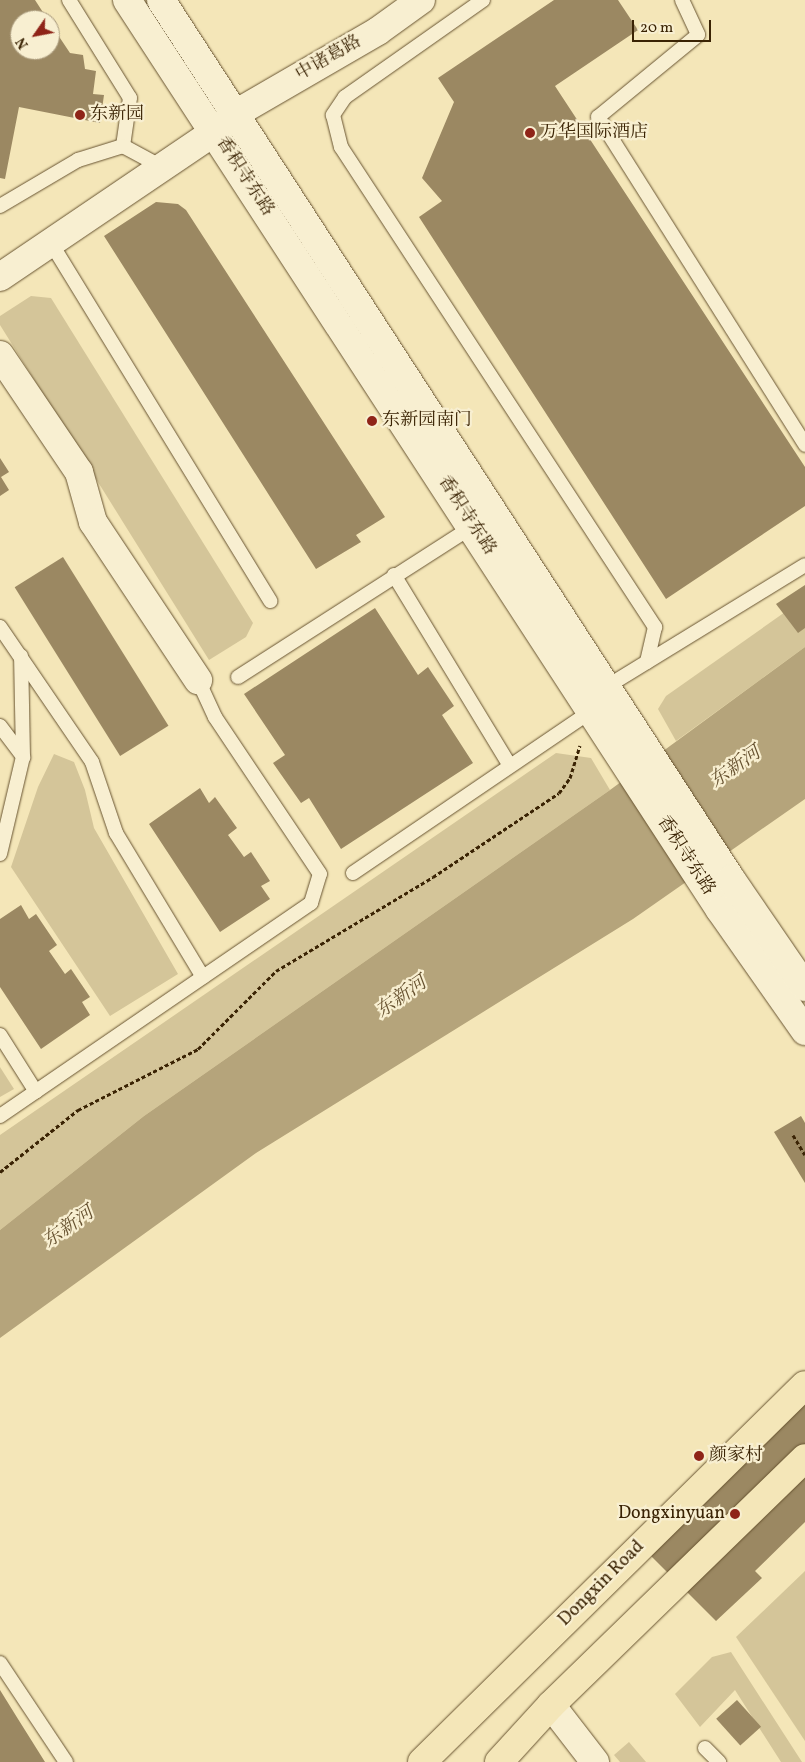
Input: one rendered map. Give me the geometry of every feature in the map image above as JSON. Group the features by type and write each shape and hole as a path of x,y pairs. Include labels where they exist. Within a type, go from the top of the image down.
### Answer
{"main road":[{"name":"香积寺东路","path":"127,0 591,711 621,733 745,898 805,987"},
{"name":"香积寺东路","path":"161,0 606,687 621,733 720,910 805,1031"},
{"name":"中诸葛路","path":"0,277 214,132 235,114 378,32 421,0"},
{"path":"0,355 80,472 93,522 198,680"},
{"name":"Dongxin Road","path":"422,1762 805,1385"},
{"path":"499,1762 551,1705 805,1458"},
{"path":"551,1705 595,1762"}],"lane":[{"path":"69,0 130,98 123,146"},
{"path":"483,0 345,97 333,115 341,146 655,627 647,662"},
{"path":"682,0 698,35 598,118 805,445"},
{"path":"0,206 78,160 123,146 162,167"},
{"path":"50,243 270,601"},
{"path":"238,677 394,575 472,527"},
{"path":"606,687 805,565"},
{"path":"394,575 510,766"},
{"path":"0,627 92,762 116,834 204,977"},
{"path":"0,854 22,757 21,656"},
{"path":"0,1116 311,903 320,874 215,717 198,680"},
{"path":"353,873 591,711"},
{"path":"0,726 22,757"},
{"path":"0,1035 36,1092"},
{"path":"0,1663 66,1762"},
{"path":"706,1748 719,1762"}],"path":[{"path":"0,1172 78,1110 198,1050 276,971 434,877 559,793 570,778 591,711"},
{"path":"793,1135 805,1155"}],"shaded area":[{"path":"31,296 51,298 253,623 246,637 209,660 0,325 0,316"},
{"path":"805,598 805,647 676,741 658,709 666,696"},
{"path":"556,753 591,758 610,790 144,1116 0,1230 0,1135"},
{"path":"54,754 74,762 85,790 94,828 178,974 110,1016 11,867 38,787"},
{"path":"0,1067 14,1089 0,1097"},
{"path":"805,1571 805,1741 736,1637"},
{"path":"731,1652 802,1762 781,1762 735,1690 700,1727 675,1694 712,1657"},
{"path":"629,1742 646,1762 620,1762 614,1755"}],"water":[{"name":"东新河","path":"805,647 805,799 633,919 256,1153 0,1338 0,1230 144,1116 610,790"}],"building":[{"name":"东新园","path":"0,0 35,0 42,10 10,10 10,60 60,60 60,38 70,53 83,55 85,69 96,71 93,94 104,95 100,123 19,107 5,179 0,178"},
{"path":"554,0 618,0 638,30 555,86 805,467 805,506 666,599 419,217 442,201 422,178 454,102 438,78"},
{"path":"156,202 178,204 186,210 385,517 356,535 361,542 316,569 104,236"},
{"path":"0,458 9,472 1,477 9,490 0,496"},
{"path":"63,557 168,726 120,756 15,587"},
{"path":"805,585 805,628 798,633 776,604"},
{"path":"375,608 418,675 428,667 454,706 442,715 473,763 341,849 309,798 301,803 273,763 285,755 244,694"},
{"path":"200,788 209,803 215,797 237,828 228,835 244,857 251,852 270,881 261,886 270,899 220,932 149,824"},
{"path":"21,905 29,919 36,914 57,945 49,951 65,974 71,969 90,997 82,1002 90,1015 41,1049 0,987 0,919"},
{"path":"801,1116 805,1123 805,1183 774,1132"},
{"name":"Dongxinyuan","path":"805,1392 805,1522 755,1571 762,1578 716,1621 637,1542"},
{"path":"0,1690 18,1719 45,1762 0,1762"},
{"path":"737,1700 761,1727 740,1745 716,1719"}],"place":[{"name":"东新园","path":"80,115"},
{"name":"万华国际酒店","path":"530,133"},
{"name":"东新园南门","path":"372,421"},
{"name":"颜家村","path":"699,1456"},
{"name":"Dongxinyuan","path":"735,1514"}]}
